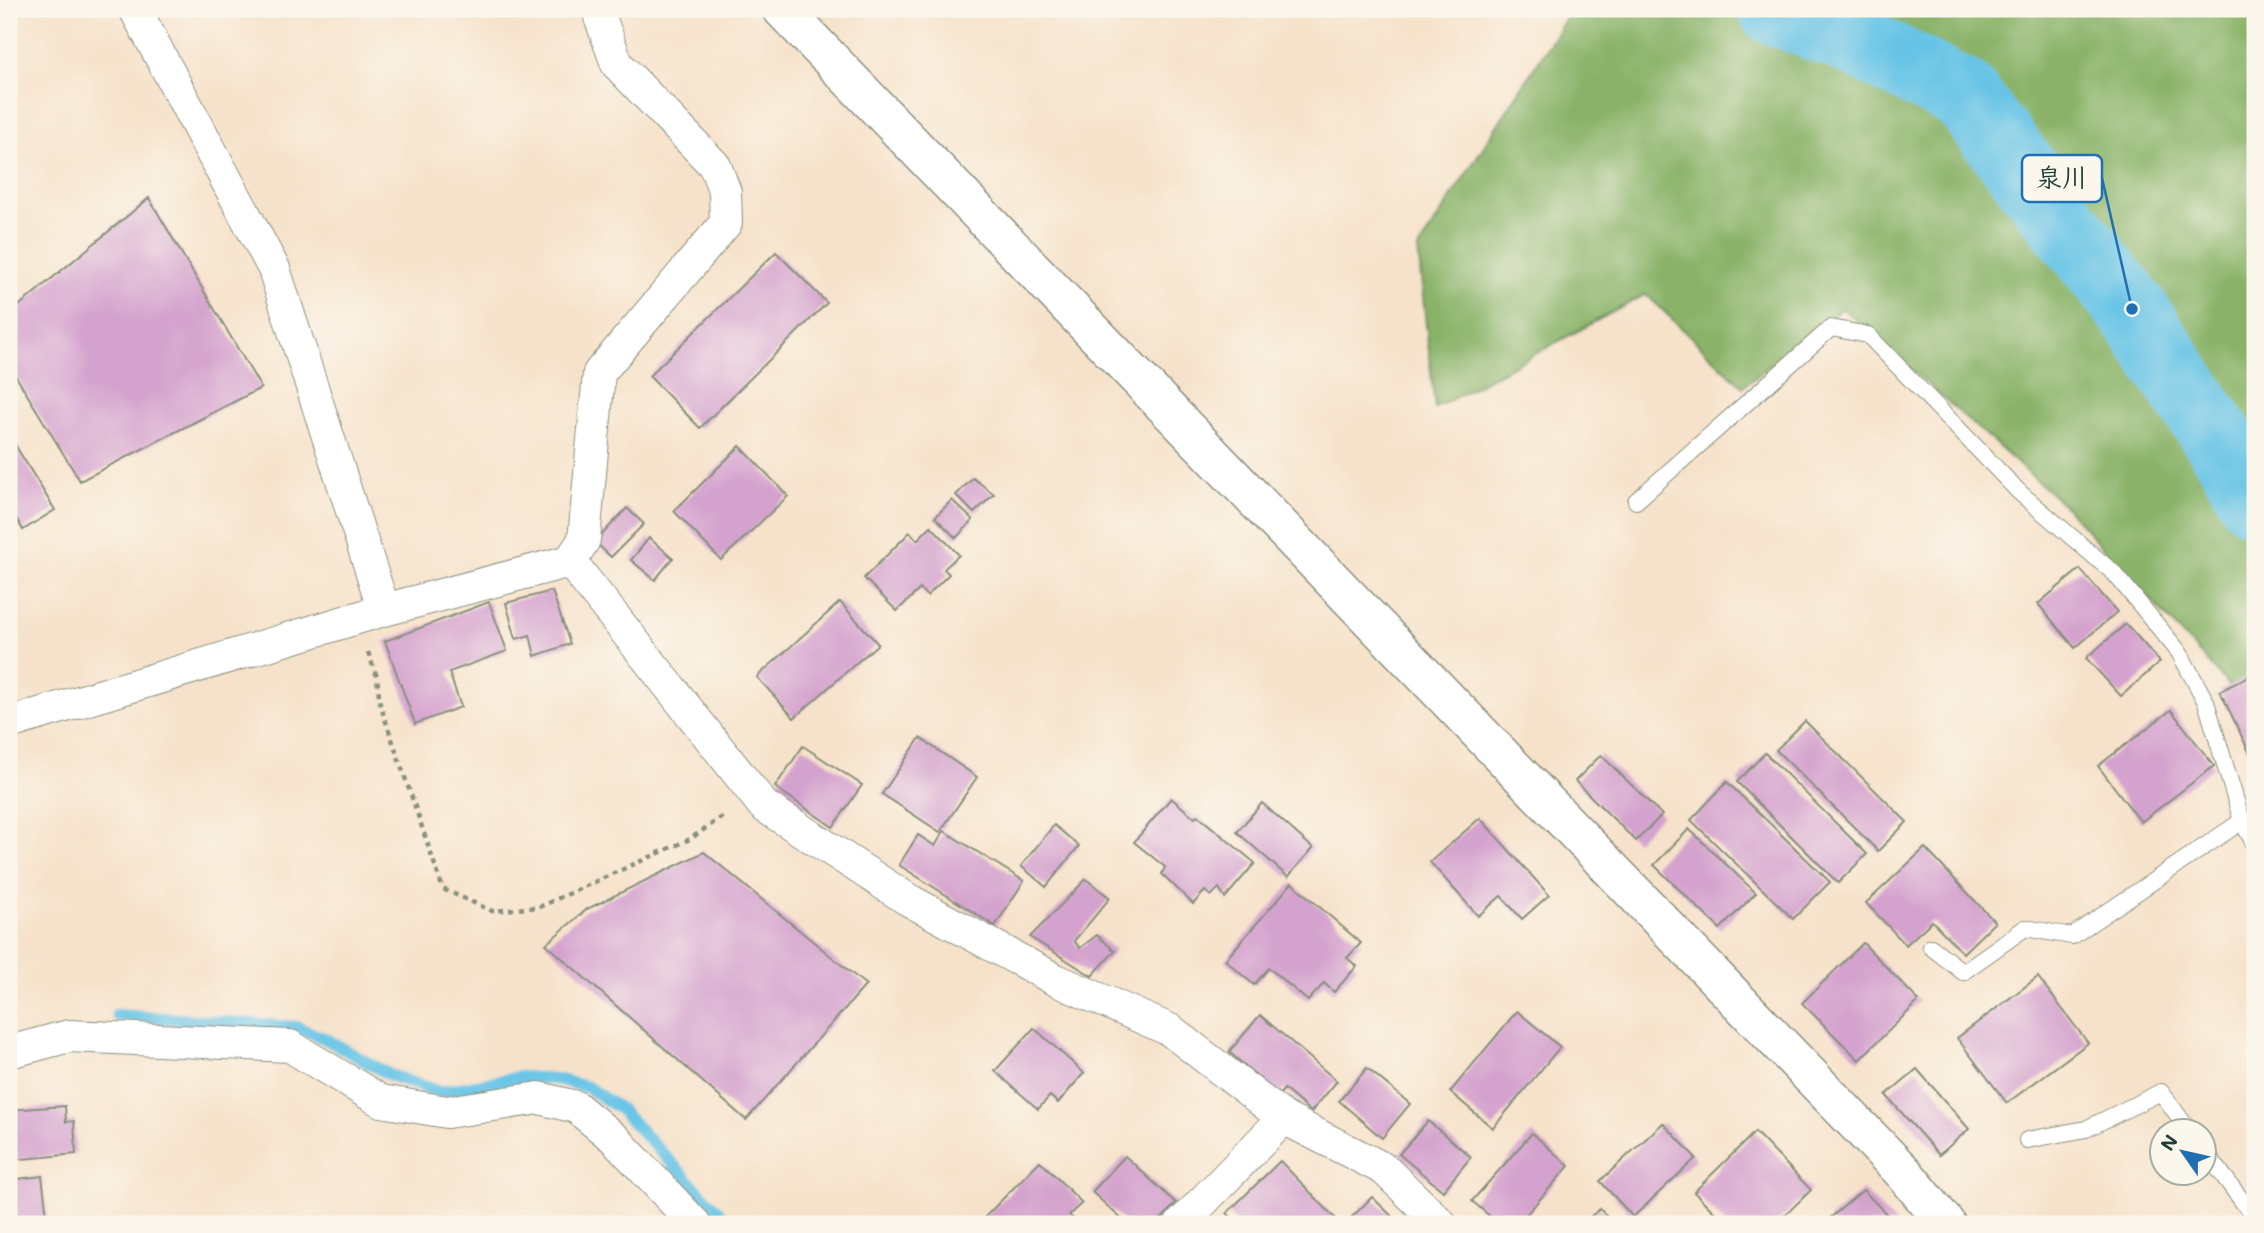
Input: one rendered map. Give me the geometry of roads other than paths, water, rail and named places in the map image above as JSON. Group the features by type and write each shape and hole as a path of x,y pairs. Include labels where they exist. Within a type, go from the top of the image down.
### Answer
{"street":[{"path":"135,9 274,269 370,615"},
{"path":"9,723 370,615 570,561 584,540 599,373 726,223 725,192 715,166 617,64 600,17 603,9"},
{"path":"782,9 1894,1163 1946,1224"},
{"path":"570,561 764,806 906,898 1056,980 1170,1030 1284,1118 1384,1169 1441,1224"},
{"path":"9,1052 69,1036 290,1046 381,1101 447,1112 539,1098 576,1107 615,1139 695,1224"},
{"path":"1181,1224 1284,1118"}],"lane":[{"path":"1636,501 1831,328 1868,335 2019,492 2115,574 2179,652 2206,702 2242,821 2255,845"},
{"path":"1931,947 1963,972 2025,929 2071,936 2242,821"},
{"path":"2027,1140 2086,1129 2161,1092 2180,1118"},
{"path":"2218,1169 2255,1218"}],"waterway":[{"path":"1774,9 1850,38 1963,95 2132,309 2231,457 2255,500"},
{"path":"117,1015 297,1027 326,1039 390,1075 439,1092 521,1077 556,1079 587,1087 620,1109 730,1224"}],"place":[{"name":"泉川","path":"2132,309"}]}
